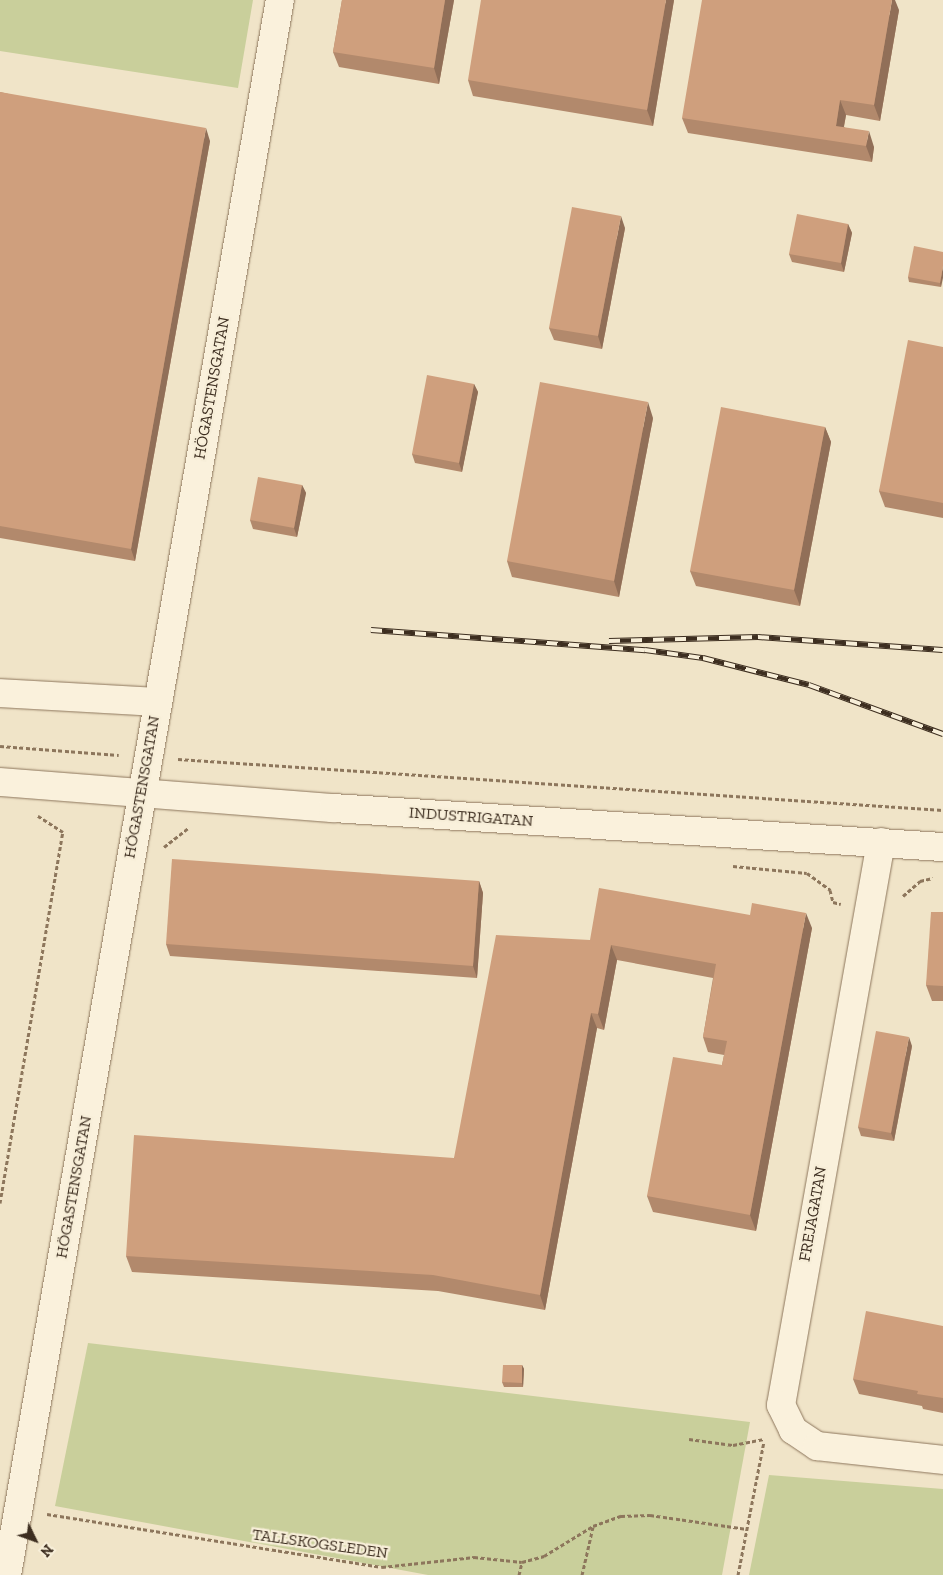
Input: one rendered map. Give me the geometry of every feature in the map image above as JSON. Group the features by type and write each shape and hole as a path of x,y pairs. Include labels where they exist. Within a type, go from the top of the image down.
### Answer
{"street":[{"name":"HÖGASTENSGATAN","path":"7,1575 147,757 280,0"},
{"path":"0,693 157,702"},
{"name":"INDUSTRIGATAN","path":"0,782 333,808 943,847"},
{"name":"FREJAGATAN","path":"881,842 782,1389 781,1405 787,1420 803,1439 817,1446 943,1460"}],"path":[{"path":"0,746 943,810"},
{"path":"0,1203 64,832 37,815 28,815"},
{"path":"161,854 171,838 192,827"},
{"path":"723,865 807,873 830,890 833,902 895,915 910,887 936,877"},
{"path":"689,1439 733,1445 764,1439 787,1420"},
{"path":"738,1575 764,1439"},
{"name":"TALLSKOGSLEDEN","path":"18,1513 42,1513 382,1567 474,1557 522,1562 544,1556 593,1526 621,1516 650,1515 747,1529"},
{"path":"582,1575 593,1526"},
{"path":"519,1575 522,1562"}],"green space":[{"path":"0,0 253,0 238,88 0,51"},
{"path":"88,1343 750,1422 722,1575 428,1575 55,1506"},
{"path":"769,1475 943,1489 943,1575 749,1575"}],"building":[{"path":"342,0 445,0 434,68 333,52"},
{"path":"481,0 666,0 647,110 468,80"},
{"path":"702,0 892,0 874,105 840,100 836,126 869,131 866,146 682,118"},
{"path":"0,92 206,128 131,549 0,526"},
{"path":"572,207 621,216 598,336 549,328"},
{"path":"797,214 848,224 841,263 789,254"},
{"path":"914,246 943,252 940,283 908,277"},
{"path":"908,340 943,347 943,503 879,491"},
{"path":"427,375 474,384 459,463 412,454"},
{"path":"540,382 648,402 614,581 507,561"},
{"path":"721,407 825,427 794,590 690,571"},
{"path":"258,477 302,485 294,528 250,520"},
{"path":"172,859 479,881 473,966 166,944"},
{"path":"599,888 750,915 752,903 806,913 750,1215 647,1196 673,1057 722,1065 727,1041 703,1037 716,964 611,945 598,1014 591,1013 540,1295 433,1275 126,1256 134,1135 454,1158 496,935 590,940"},
{"path":"931,912 943,912 943,986 926,985"},
{"path":"876,1031 909,1037 891,1133 858,1127"},
{"path":"866,1311 943,1326 943,1398 917,1394 918,1391 853,1379"},
{"path":"503,1365 522,1365 522,1383 502,1382"}],"railway":[{"path":"371,630 645,650 703,658 809,685 943,734"},
{"path":"609,641 758,637 943,650"}]}
